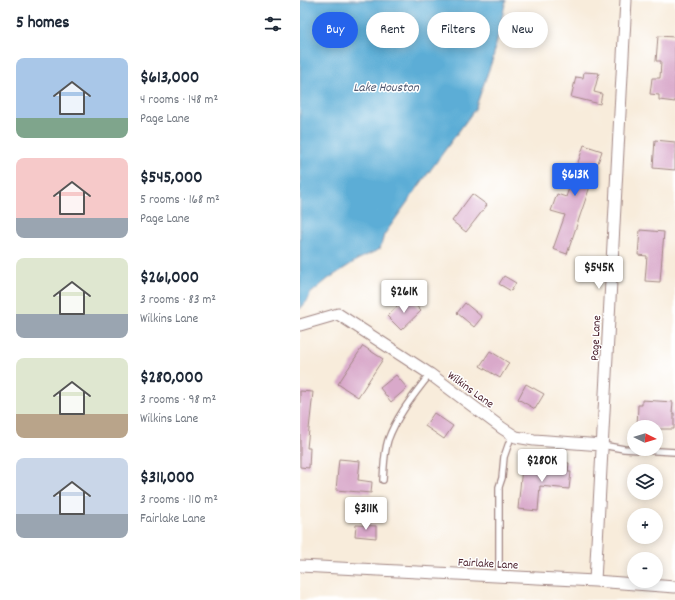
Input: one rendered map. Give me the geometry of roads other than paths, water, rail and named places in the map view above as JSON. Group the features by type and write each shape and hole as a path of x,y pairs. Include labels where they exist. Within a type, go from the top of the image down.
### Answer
{"street":[{"name":"Page Lane","path":"595,581 626,0"},
{"name":"Wilkins Lane","path":"300,325 338,314 430,374 516,437 534,440 602,445"},
{"name":"Fairlake Lane","path":"300,566 595,581 675,587"}],"lane":[{"path":"383,480 384,459 388,440 406,406 430,374"},
{"path":"499,576 499,487 502,478 504,457 512,434"},
{"path":"602,445 624,449 675,452"}],"water":[{"name":"Lake Houston","path":"300,0 506,0 503,12 498,12 498,36 493,58 475,109 384,235 380,249 357,260 328,279 310,294 308,300 300,309"}]}
